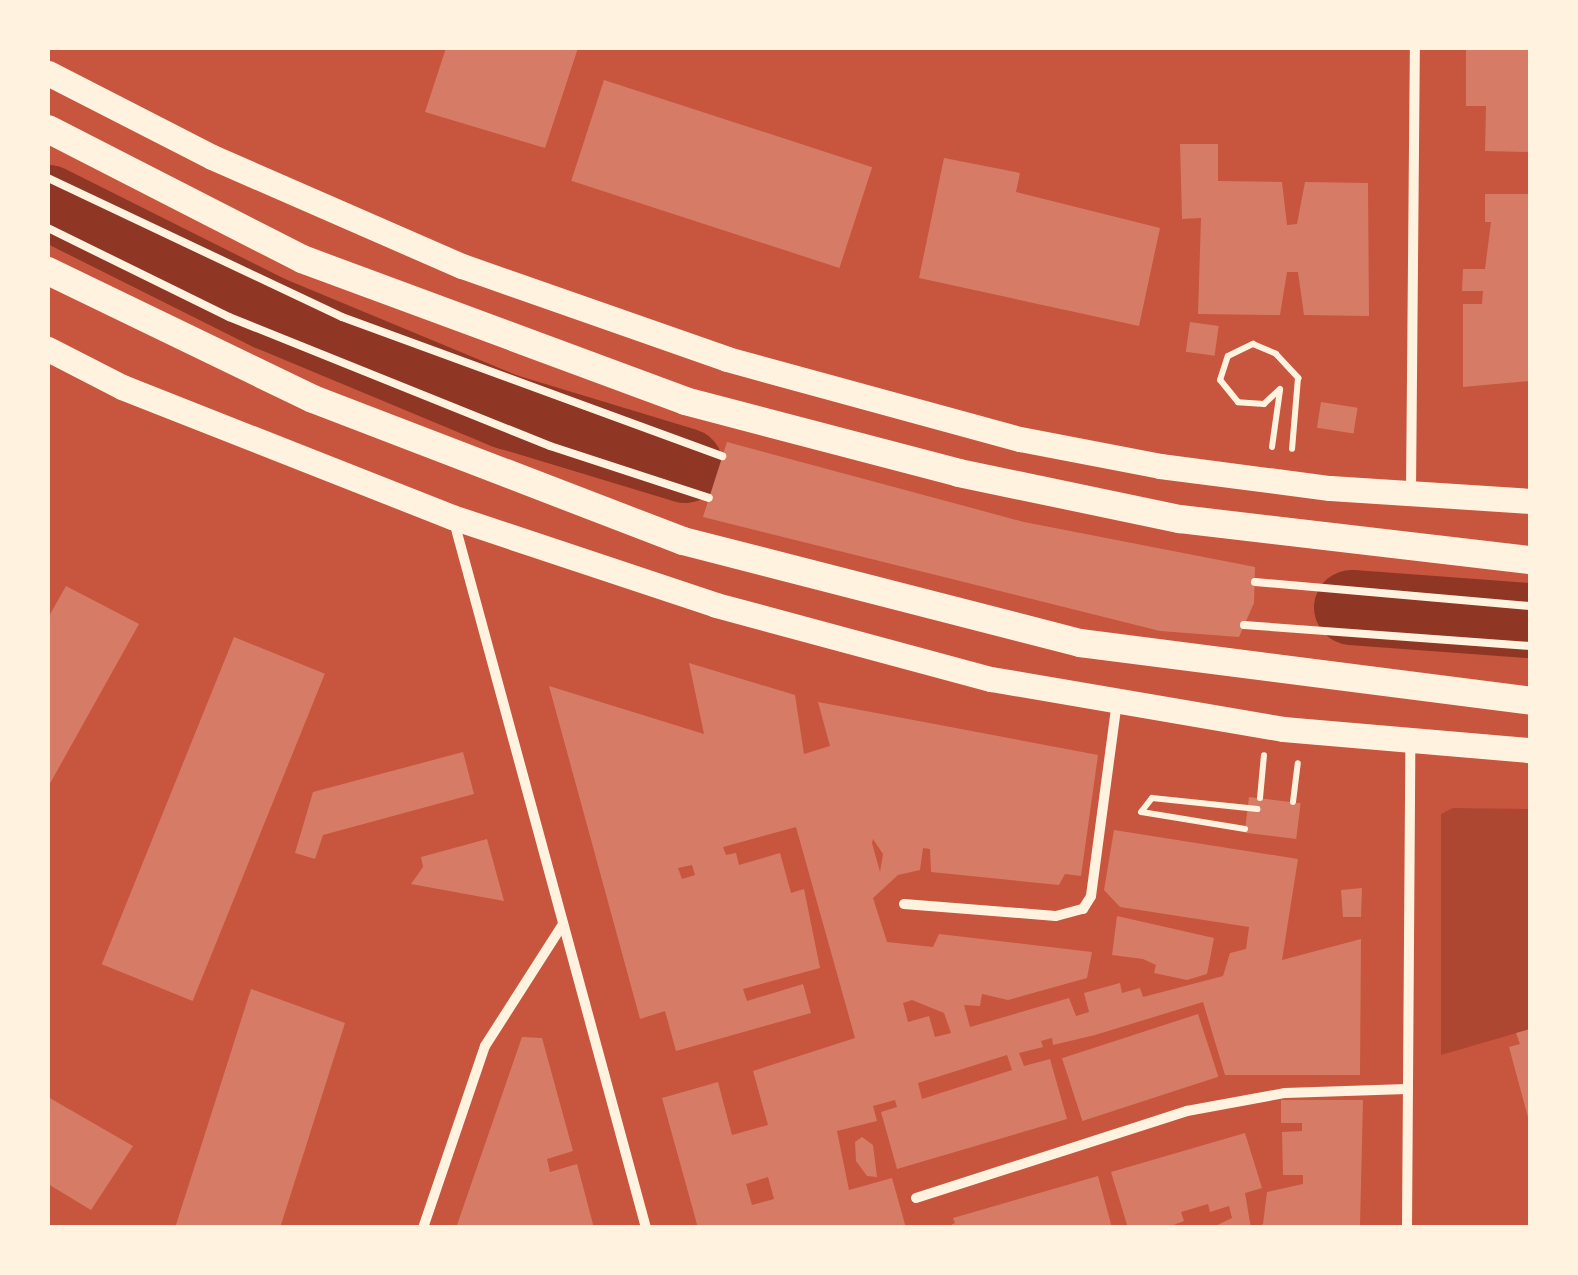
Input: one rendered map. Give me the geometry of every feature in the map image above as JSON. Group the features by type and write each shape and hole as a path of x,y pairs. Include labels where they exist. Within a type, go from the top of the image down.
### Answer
{"highway":[{"path":"48,130 302,260 684,401 959,473 1180,519 1530,560"},
{"path":"48,271 313,398 683,541 1080,643 1530,701"}],"main road":[{"path":"48,73 212,157 462,266 727,360 1020,439 1268,482 1530,501"},
{"path":"48,349 122,387 452,517 716,605 991,679 1284,729 1530,750"}],"street":[{"path":"1412,493 1415,48"},
{"path":"452,517 646,1228"},
{"path":"904,904 1056,916 1084,909 1091,896 1117,701"},
{"path":"1407,1228 1410,741"},
{"path":"423,1228 485,1046 563,924"},
{"path":"916,1198 1187,1111 1285,1093 1408,1089"}],"lane":[{"path":"48,178 342,317 722,456"},
{"path":"48,228 247,324 550,446 709,498"},
{"path":"1255,582 1530,606"},
{"path":"1244,624 1530,646"}],"path":[{"path":"1268,482 1280,389"},
{"path":"1245,829 1152,819 1140,812 1152,798 1257,810"}],"shaded area":[{"path":"1453,808 1530,809 1530,1029 1441,1055 1441,814"}],"building":[{"path":"446,48 578,48 545,148 425,112"},
{"path":"1466,48 1530,48 1530,152 1485,151 1486,106 1466,106"},
{"path":"604,80 872,167 839,268 571,181"},
{"path":"1180,144 1218,144 1218,181 1282,182 1287,225 1297,224 1305,182 1368,183 1369,316 1304,315 1298,272 1287,272 1280,315 1198,314 1201,218 1182,219"},
{"path":"944,158 1020,173 1016,192 1160,228 1139,326 919,278"},
{"path":"1485,194 1530,194 1530,381 1463,387 1463,304 1482,304 1483,291 1462,291 1463,269 1485,269 1491,222 1485,222"},
{"path":"1190,322 1219,326 1215,356 1186,352"},
{"path":"1321,402 1358,408 1353,433 1317,428"},
{"path":"727,442 1024,522 1255,567 1254,603 1239,637 1160,631 703,517"},
{"path":"66,586 139,624 48,787 48,618"},
{"path":"234,637 325,674 193,1001 102,964"},
{"path":"689,663 795,695 804,754 830,746 818,702 1098,755 1081,876 1065,874 1059,885 931,872 930,849 923,848 920,870 898,875 873,898 887,942 933,947 939,934 1092,952 1087,978 1008,1000 982,994 980,1006 964,1005 970,1027 1069,998 1076,1016 1089,1012 1084,993 1120,983 1122,993 1140,988 1143,997 1223,976 1230,953 1246,949 1249,927 1120,907 1104,890 1114,830 1298,859 1282,960 1361,939 1360,1075 1225,1075 1203,1002 1095,1035 1053,1045 1052,1038 1041,1041 1043,1047 1019,1053 1024,1066 1050,1059 1067,1119 897,1169 881,1112 897,1107 895,1100 873,1106 877,1121 837,1131 849,1190 892,1178 906,1228 698,1228 662,1098 718,1082 732,1135 768,1125 753,1071 855,1038 796,827 723,847 726,855 736,853 739,865 780,853 791,893 804,889 820,968 743,989 747,1001 803,984 811,1013 676,1051 665,1011 640,1019 549,686 704,734","holes":["873,839 883,854 880,872","692,865 695,875 682,879 678,868","912,1000 944,1013 951,1033 935,1037 929,1016 908,1022 903,1003","1007,1055 1012,1070 922,1099 918,1083","768,1177 774,1199 752,1205 746,1184"]},
{"path":"463,752 474,794 323,835 315,859 295,853 313,792"},
{"path":"1249,797 1301,803 1296,839 1245,833"},
{"path":"487,839 504,901 411,884 423,867 421,857"},
{"path":"1362,888 1361,917 1343,917 1341,890"},
{"path":"1117,916 1214,938 1207,974 1187,980 1154,973 1156,965 1143,959 1112,955"},
{"path":"251,989 345,1023 280,1228 175,1228"},
{"path":"1198,1014 1218,1077 1082,1121 1062,1058"},
{"path":"1530,1029 1529,1121 1509,1047 1520,1044 1516,1033"},
{"path":"522,1037 542,1038 573,1151 547,1159 550,1172 577,1164 594,1228 456,1228"},
{"path":"48,1097 133,1146 91,1210 48,1184"},
{"path":"1281,1100 1363,1100 1360,1226 1255,1228 1263,1224 1267,1192 1303,1184 1303,1175 1283,1175 1282,1132 1302,1131 1302,1123 1281,1123"},
{"path":"1245,1133 1262,1188 1245,1193 1251,1228 1211,1228 1232,1218 1229,1206 1210,1212 1208,1204 1181,1212 1184,1221 1166,1228 1128,1228 1111,1172"},
{"path":"862,1137 873,1145 877,1177 867,1176 856,1161 855,1142"},
{"path":"1098,1176 1112,1228 945,1228 955,1223 953,1218"}],"waterway":[{"path":"48,202 270,313 506,411 685,465"},
{"path":"1351,607 1530,620"}]}
